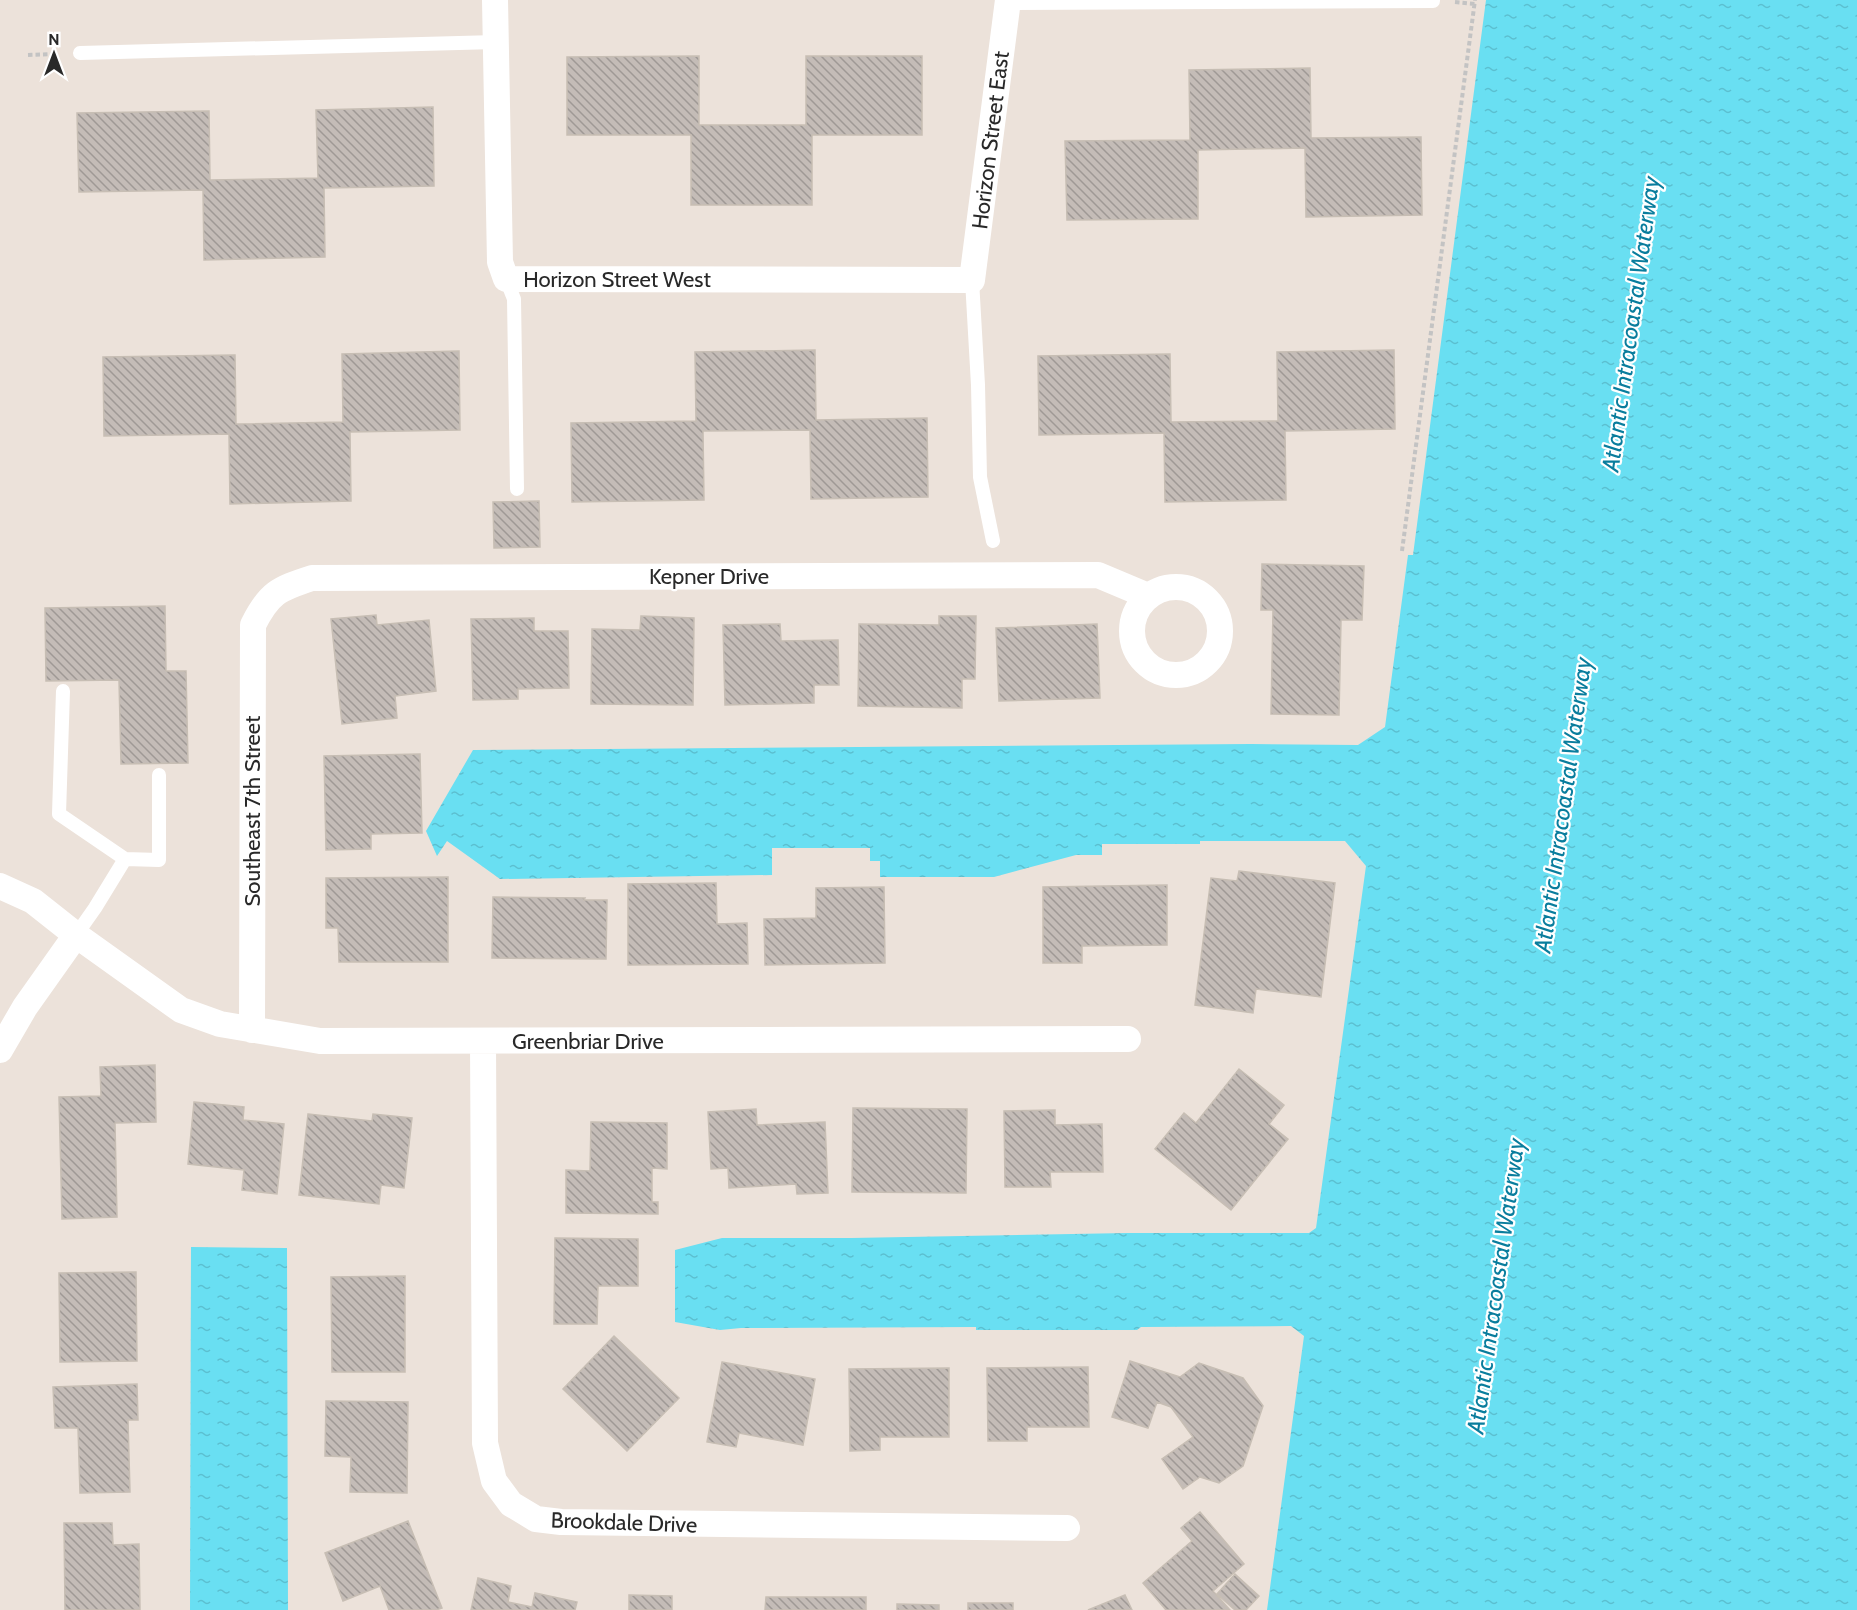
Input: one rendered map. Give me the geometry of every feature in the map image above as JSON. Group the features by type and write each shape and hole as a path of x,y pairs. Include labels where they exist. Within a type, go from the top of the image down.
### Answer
{"street":[{"name":"Horizon Street West","path":"495,0 500,262 506,279 972,280"},
{"name":"Horizon Street East","path":"972,280 1008,2"},
{"name":"Kepner Drive","path":"270,596 291,585 312,578 1075,575 1098,575 1148,596"},
{"name":"Southeast 7th Street","path":"252,1030 253,625 270,596"},
{"name":"Greenbriar Drive","path":"0,886 33,901 76,935 181,1010 220,1024 320,1041 1128,1039"},
{"path":"0,1050 25,1007 76,935"},
{"name":"Brookdale Drive","path":"483,1041 485,1443 494,1481 511,1504 536,1519 561,1522 1067,1528"}],"lane":[{"path":"1008,2 1433,1"},
{"path":"80,53 496,42"},
{"path":"506,279 514,299 517,489"},
{"path":"972,280 980,477 993,541"},
{"path":"63,692 59,814 125,859 159,860 159,775"},
{"path":"76,935 125,859"}],"path":[{"path":"1402,551 1475,0"},
{"path":"28,55 80,53"}],"water":[{"name":"Atlantic Intracoastal Waterway","path":"1486,0 1857,0 1857,1610 1267,1610 1304,1336 1291,1326 1141,1327 1137,1330 976,1330 976,1327 720,1330 675,1322 675,1250 722,1238 1309,1233 1316,1228 1366,866 1345,841 1102,844 1102,855 1076,855 994,877 880,877 880,861 870,861 870,848 772,848 772,875 500,879 447,841 437,856 426,831 473,750 1358,745 1385,727 1408,555 1413,555"},
{"path":"191,1247 287,1248 288,1610 190,1610"}],"building":[{"path":"699,56 699,125 806,125 806,56 922,56 922,135 812,135 812,205 691,205 691,135 567,135 567,57"},
{"path":"1310,68 1311,138 1421,137 1422,215 1306,217 1305,148 1198,150 1198,219 1067,220 1065,141 1190,140 1189,70"},
{"path":"433,107 434,186 324,188 325,257 204,260 203,190 79,192 77,113 209,111 210,180 318,178 316,110"},
{"path":"815,350 816,420 927,418 928,497 811,499 810,430 703,431 704,500 572,502 571,423 696,421 695,352"},
{"path":"1394,350 1395,429 1285,431 1286,500 1165,502 1164,433 1039,435 1038,356 1170,354 1171,422 1278,421 1277,352"},
{"path":"459,351 460,430 350,432 351,501 230,504 229,434 104,436 103,357 235,355 236,424 343,422 342,354"},
{"path":"539,501 540,547 494,548 493,502"},
{"path":"1262,564 1364,566 1362,620 1341,620 1339,715 1271,714 1273,610 1261,610"},
{"path":"165,606 166,671 186,671 188,763 121,764 119,680 46,681 45,608"},
{"path":"376,615 377,625 429,620 436,691 395,696 397,718 342,724 331,619"},
{"path":"641,616 694,618 693,705 591,704 592,629 640,630"},
{"path":"939,616 976,616 975,679 962,679 962,708 858,706 859,624 939,625"},
{"path":"534,618 534,631 568,631 569,688 518,689 518,699 473,700 471,619"},
{"path":"780,624 781,641 838,640 839,685 814,685 814,703 725,705 723,625"},
{"path":"1097,624 1100,698 999,701 996,628"},
{"path":"420,754 422,833 371,834 371,849 326,850 324,756"},
{"path":"1239,871 1335,883 1321,997 1256,989 1253,1013 1195,1005 1211,878 1237,881"},
{"path":"448,877 448,962 339,962 338,928 326,928 326,878"},
{"path":"716,883 717,924 747,923 748,964 628,965 628,884"},
{"path":"1167,885 1167,945 1082,946 1082,963 1043,963 1043,887"},
{"path":"884,887 885,963 765,965 764,919 816,918 816,888"},
{"path":"493,897 607,900 606,959 492,958"},
{"path":"155,1065 156,1122 115,1123 117,1217 62,1219 59,1097 101,1096 100,1067"},
{"path":"1239,1069 1284,1105 1269,1124 1288,1139 1231,1210 1155,1149 1184,1113 1196,1123"},
{"path":"194,1102 244,1107 243,1120 284,1124 277,1194 242,1190 244,1170 188,1164"},
{"path":"853,1108 967,1109 966,1193 852,1192"},
{"path":"756,1109 757,1125 825,1122 828,1193 797,1194 796,1184 729,1188 728,1168 711,1169 708,1112"},
{"path":"1055,1110 1055,1125 1102,1124 1103,1172 1050,1172 1051,1187 1005,1187 1004,1111"},
{"path":"308,1114 372,1121 373,1114 412,1118 404,1188 381,1185 379,1204 299,1195"},
{"path":"591,1122 667,1123 667,1169 652,1168 652,1202 658,1202 658,1214 566,1213 566,1170 590,1171"},
{"path":"555,1238 638,1239 638,1286 598,1286 597,1324 554,1324"},
{"path":"136,1272 137,1361 60,1362 59,1273"},
{"path":"405,1276 405,1372 332,1372 331,1277"},
{"path":"614,1336 679,1398 627,1451 563,1389"},
{"path":"1130,1361 1180,1377 1199,1363 1243,1378 1263,1406 1243,1466 1219,1483 1200,1477 1183,1489 1162,1459 1193,1437 1171,1407 1157,1402 1148,1428 1112,1417"},
{"path":"722,1362 815,1379 803,1445 739,1433 736,1447 707,1442"},
{"path":"1088,1367 1089,1427 1027,1427 1027,1441 988,1441 987,1368"},
{"path":"949,1368 949,1437 880,1437 880,1450 850,1451 849,1369"},
{"path":"137,1384 138,1420 128,1420 130,1492 80,1493 78,1428 55,1428 53,1387"},
{"path":"326,1401 408,1402 407,1493 350,1492 351,1457 325,1456"},
{"path":"1200,1512 1244,1564 1213,1591 1230,1610 1166,1610 1143,1583 1192,1541 1181,1528"},
{"path":"408,1521 442,1608 389,1610 380,1586 343,1601 325,1553"},
{"path":"64,1523 112,1523 113,1545 139,1544 140,1610 65,1610"},
{"path":"1235,1574 1259,1596 1246,1610 1235,1610 1217,1594"},
{"path":"478,1578 511,1586 508,1602 532,1607 535,1593 577,1602 575,1610 471,1610"},
{"path":"629,1595 672,1596 672,1610 629,1610"},
{"path":"1125,1595 1132,1610 1088,1610"},
{"path":"766,1597 866,1597 866,1610 765,1610"},
{"path":"968,1603 1013,1603 1013,1610 968,1610"},
{"path":"897,1604 939,1605 939,1610 897,1610"}]}
